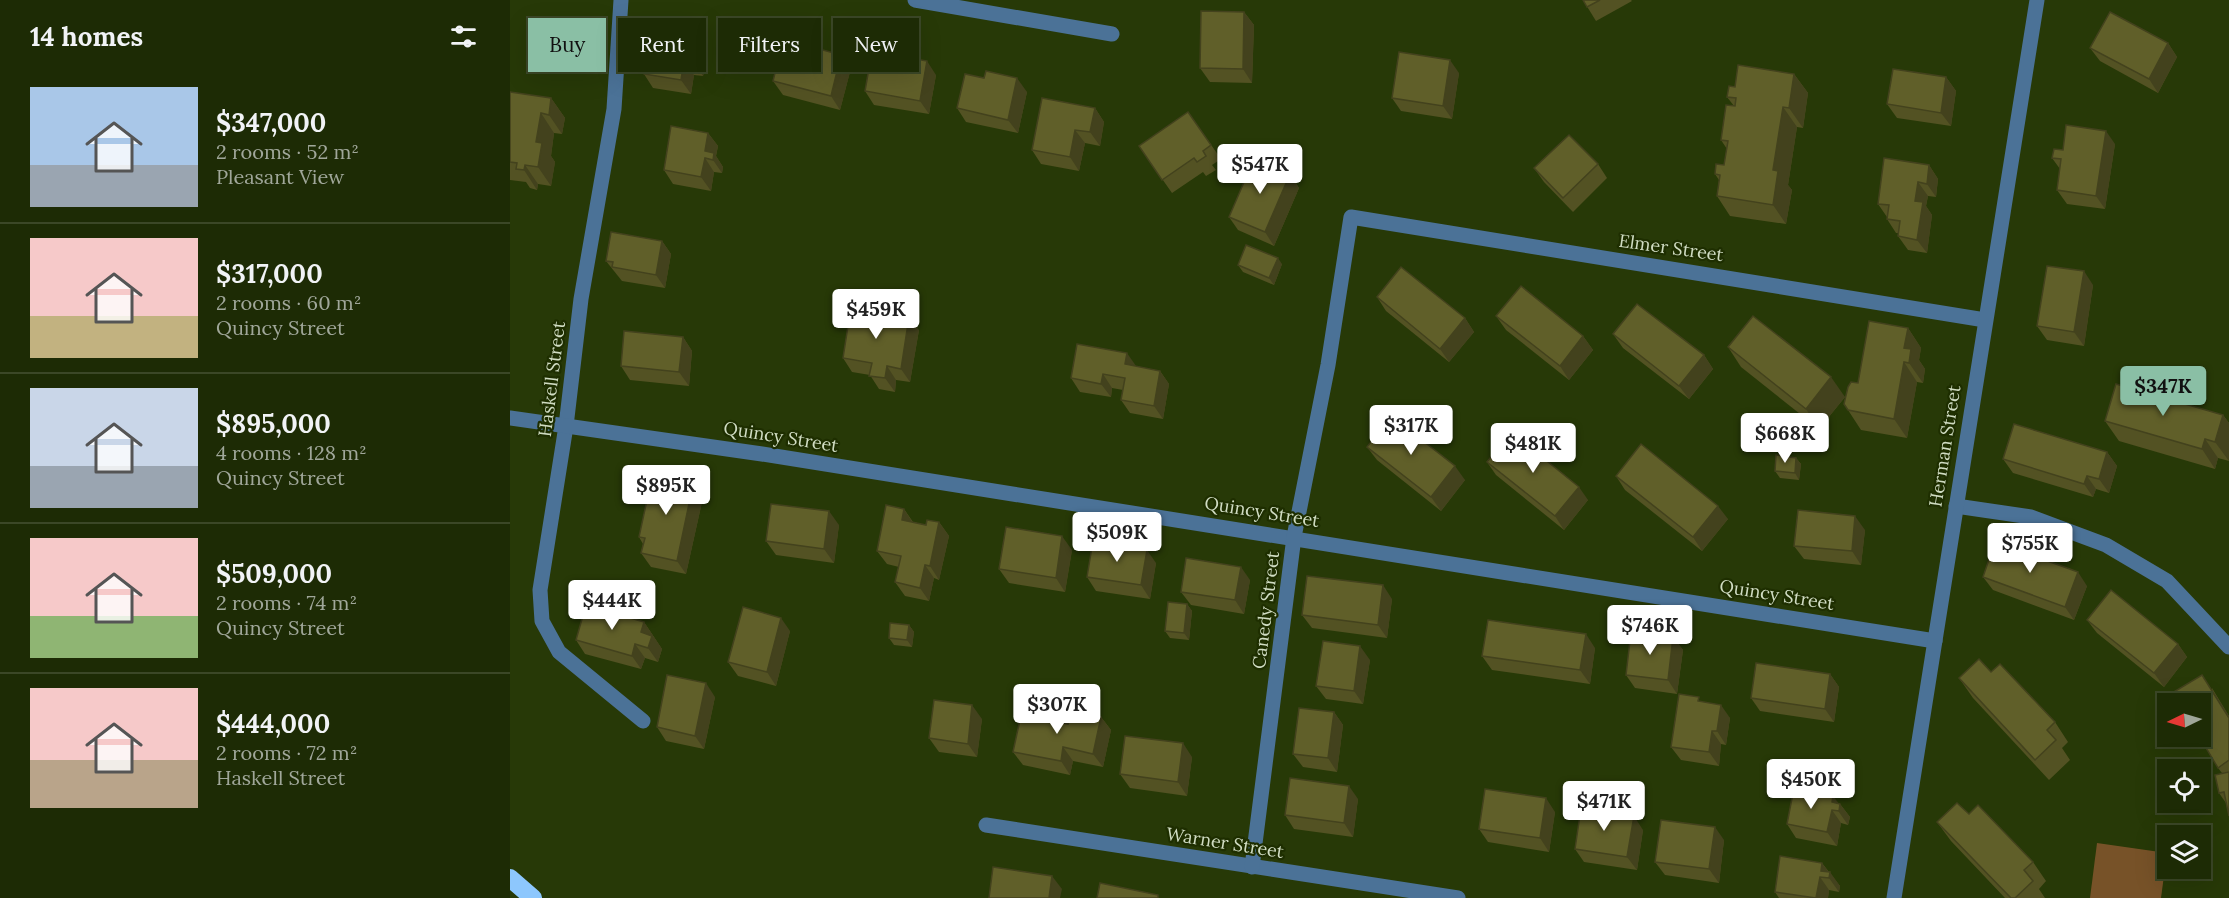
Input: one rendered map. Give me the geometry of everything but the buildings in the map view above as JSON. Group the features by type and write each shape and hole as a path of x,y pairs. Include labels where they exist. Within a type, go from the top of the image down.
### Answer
{"highway":[{"path":"510,878 533,898"}],"street":[{"name":"Haskell Street","path":"621,0 614,109 581,299 566,426 540,590 543,621 559,652 643,721"},
{"path":"915,0 1112,34"},
{"name":"Herman Street","path":"1894,898 2037,0"},
{"name":"Elmer Street","path":"1351,217 1985,320"},
{"name":"Canedy Street","path":"1252,867 1294,537 1328,365 1351,217"},
{"name":"Quincy Street","path":"510,418 1294,537 1935,641"},
{"path":"1956,506 2031,517 2106,544 2167,581 2229,646"},
{"name":"Warner Street","path":"986,825 1458,898"}],"shaded area":[{"path":"2097,843 2157,852 2157,879 2164,879 2161,898 2090,898"}]}
